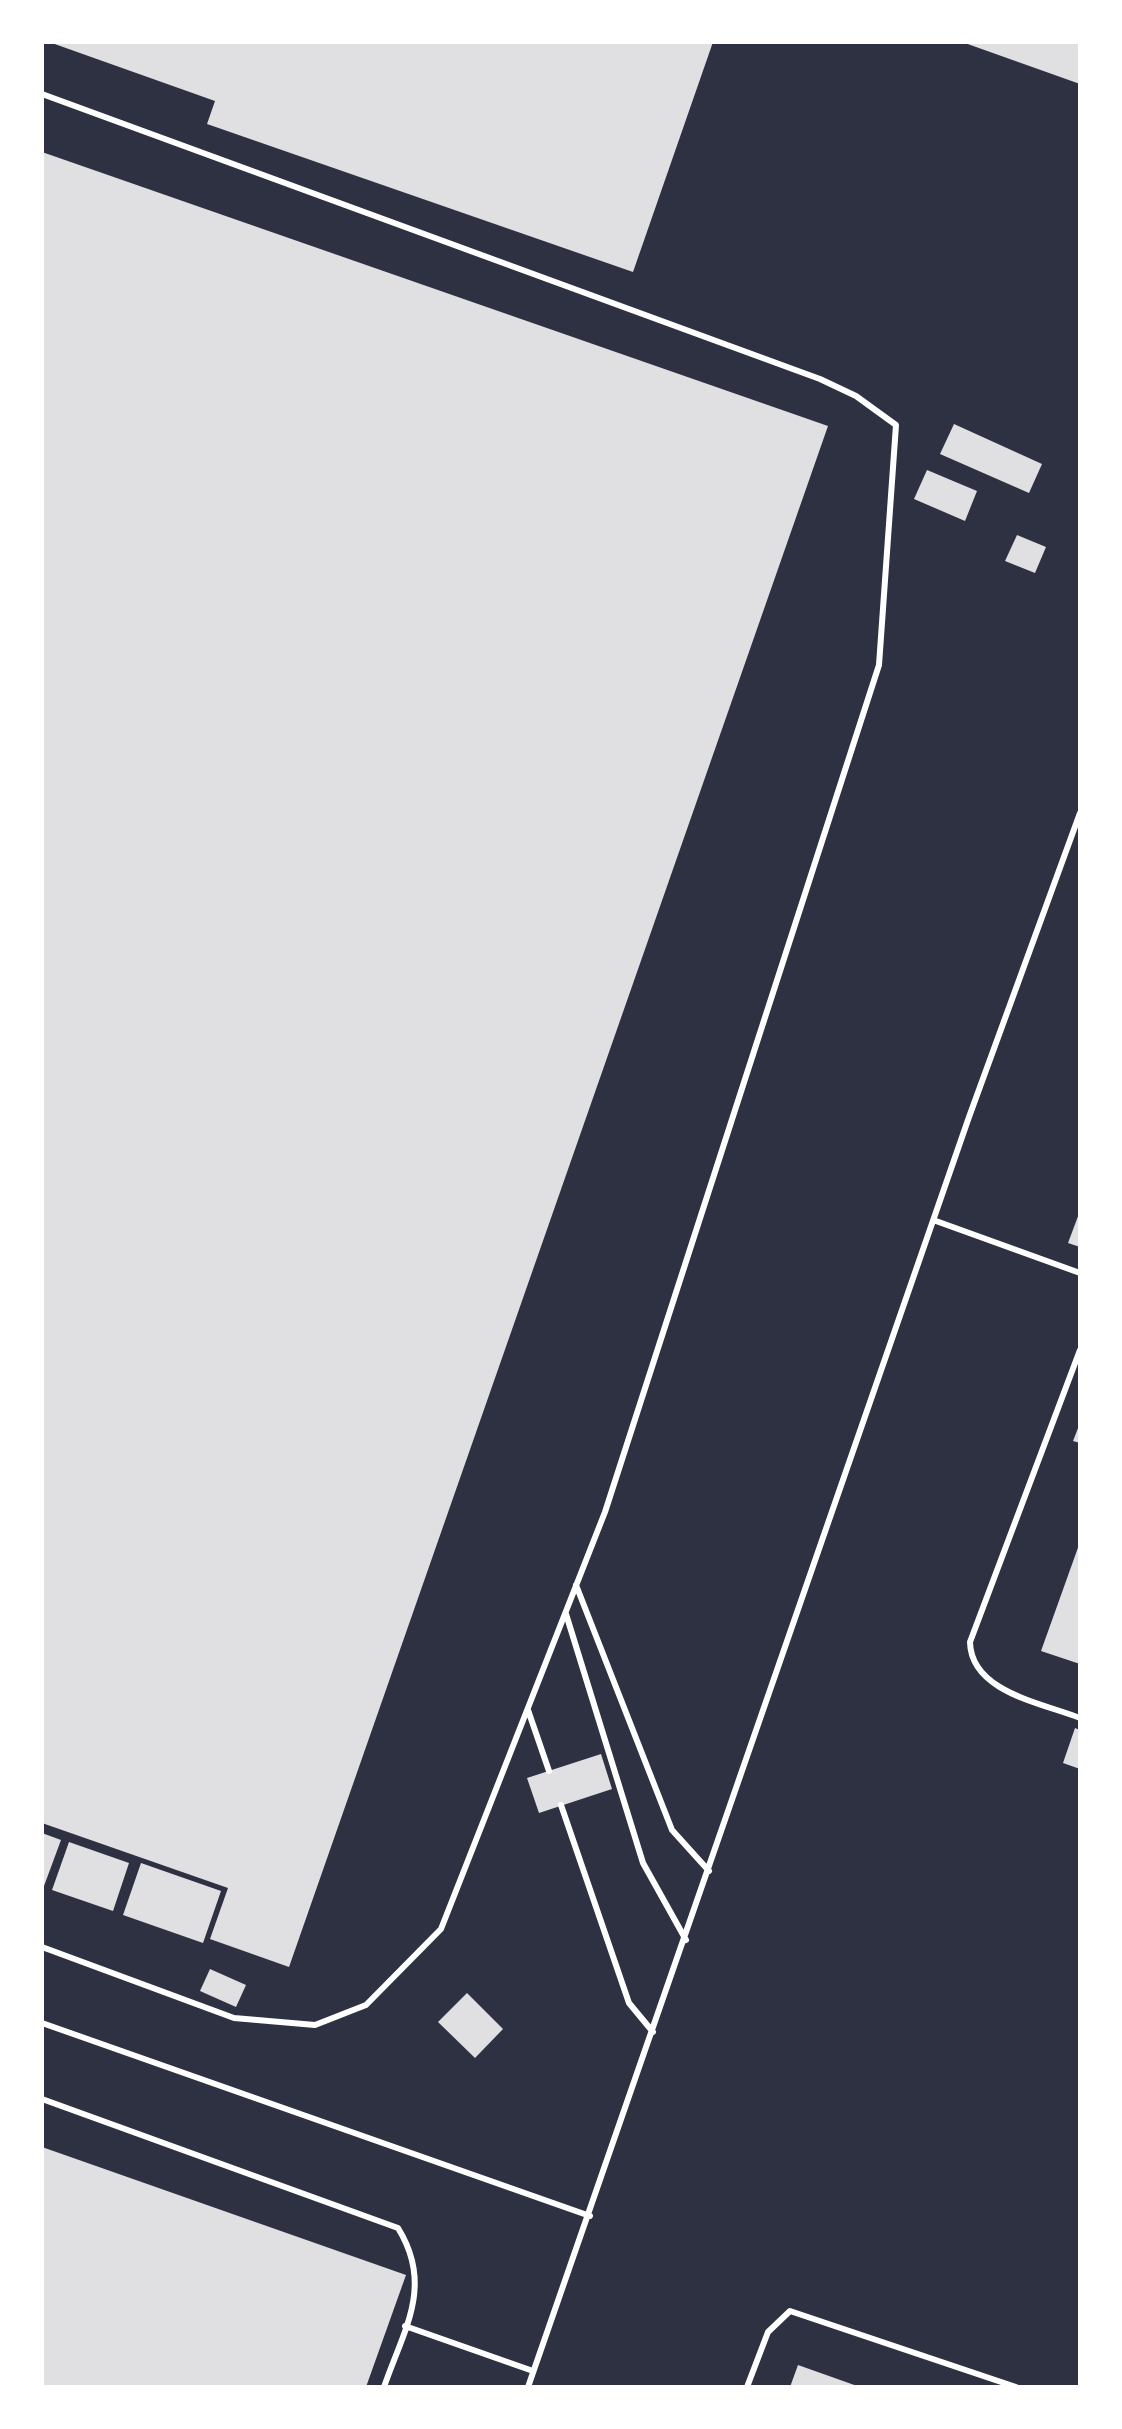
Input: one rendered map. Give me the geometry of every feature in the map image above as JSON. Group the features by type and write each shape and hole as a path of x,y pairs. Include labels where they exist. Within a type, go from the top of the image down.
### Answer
{"lane":[{"path":"42,94 820,379 856,396 896,425 879,665 605,1512 441,1929 366,2005 315,2025 234,2018 42,1947"},
{"path":"528,2387 936,1221 969,1117 1080,813"},
{"path":"936,1221 1080,1273"},
{"path":"1080,1350 970,1642 971,1657 986,1679 1080,1718"},
{"path":"576,1585 672,1830 709,1871"},
{"path":"565,1614 643,1863 686,1940"},
{"path":"528,1710 549,1771"},
{"path":"561,1805 629,2003 653,2032"},
{"path":"42,2023 590,2216"},
{"path":"42,2099 398,2228 414,2257 417,2286 413,2309 384,2387"},
{"path":"747,2387 768,2332 790,2311 1016,2387"},
{"path":"405,2326 533,2371"}],"building":[{"path":"49,42 713,42 633,272 207,124 215,101"},
{"path":"962,42 1080,42 1080,84"},
{"path":"42,152 828,426 289,1967 210,1939 228,1888 42,1823"},
{"path":"954,424 1042,464 1029,493 940,454"},
{"path":"927,470 977,491 965,521 914,499"},
{"path":"1017,535 1046,547 1035,573 1005,561"},
{"path":"1080,1211 1080,1247 1068,1243"},
{"path":"1080,1423 1080,1443 1073,1441"},
{"path":"1080,1542 1080,1664 1041,1651"},
{"path":"1075,1728 1080,1730 1080,1769 1063,1763"},
{"path":"601,1754 612,1789 539,1813 527,1778"},
{"path":"42,1833 61,1840 44,1886 42,1886"},
{"path":"69,1842 129,1863 113,1911 52,1890"},
{"path":"141,1863 221,1891 203,1943 123,1915"},
{"path":"210,1969 246,1985 236,2007 200,1991"},
{"path":"467,1993 503,2029 475,2058 438,2022"},
{"path":"42,2147 406,2275 366,2387 42,2387"},
{"path":"798,2365 860,2387 790,2387"}]}
